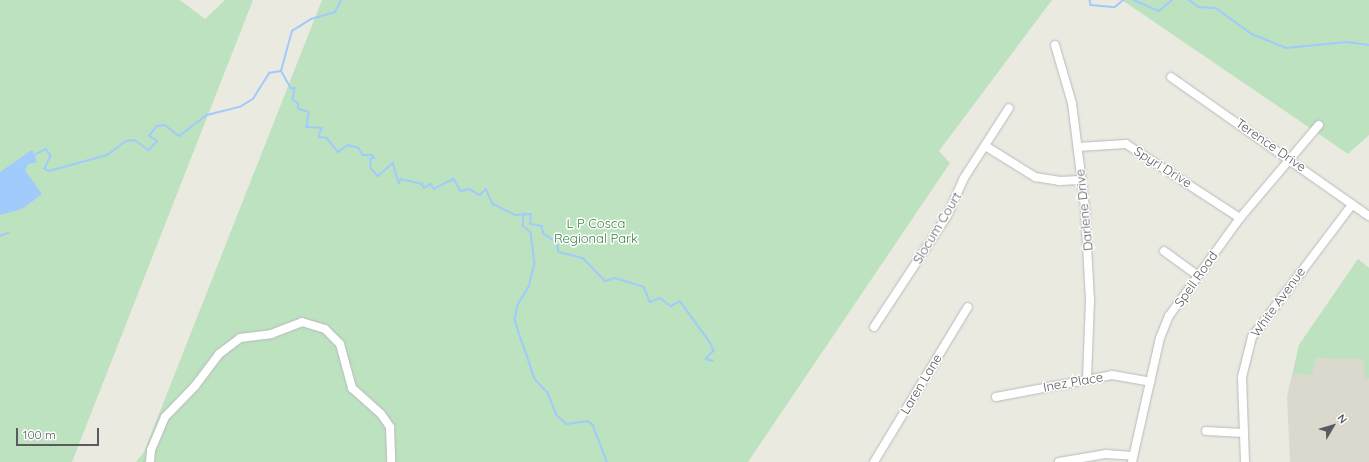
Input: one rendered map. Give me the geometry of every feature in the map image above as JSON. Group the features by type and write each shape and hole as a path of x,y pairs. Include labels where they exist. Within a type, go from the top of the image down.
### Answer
{"street":[{"name":"Darlene Drive","path":"1055,45 1069,85 1078,147 1089,267 1086,378"},
{"name":"Terence Drive","path":"1170,77 1289,157 1352,205 1369,216"},
{"name":"Slocum Court","path":"874,327 947,216 964,178 987,147 1009,108"},
{"name":"Spell Road","path":"1132,459 1165,324 1197,275 1240,218 1289,157 1319,125"},
{"name":"Spyri Drive","path":"1078,147 1126,144 1240,218"},
{"path":"987,147 1035,177 1060,181 1080,180"},
{"name":"White Avenue","path":"1246,462 1243,433 1242,377 1252,337 1352,205"},
{"path":"1164,251 1197,275"},
{"name":"Laren Lane","path":"874,462 968,307"},
{"path":"150,462 151,450 165,416 195,386 219,354 240,338 272,334 302,322 325,329 340,344 352,388 381,414 390,427 391,462"},
{"name":"Inez Place","path":"996,397 1086,378 1119,375 1150,382"},
{"path":"1206,431 1243,433"},
{"path":"1059,462 1106,454 1132,459"}],"shaded area":[{"path":"1358,259 1369,268 1369,462 1290,462 1287,396 1299,345"}],"green space":[{"path":"0,0 180,0 205,19 225,0 253,0 72,462 0,462"},
{"name":"L P Cosca Regional Park","path":"322,0 1052,0 939,151 950,163 748,462 136,462 144,452"},
{"path":"1122,0 1369,0 1369,135 1348,154"},
{"path":"1358,259 1369,268 1369,379 1365,379 1363,359 1316,358 1312,375 1293,373 1299,345"}],"water":[{"path":"32,150 37,162 28,164 25,170 42,194 22,209 0,215 0,172"}],"waterway":[{"path":"34,155 46,149 51,156 45,169 49,171 107,155 126,141 135,140 149,150 157,141 149,136 157,126 165,125 179,136 207,115 240,107 253,99 269,73 281,71 292,31 311,19 335,12 341,0"},
{"path":"1090,0 1091,5 1115,7 1123,0"},
{"path":"1134,0 1159,11 1172,0"},
{"path":"1189,0 1199,7 1216,8 1252,34 1286,48 1347,42 1369,45"},
{"path":"281,70 291,88 295,88 293,100 298,103 299,109 309,112 307,127 322,128 319,137 327,138 338,152 348,145 359,148 363,155 372,155 375,158 371,159 371,168 378,176 393,163 399,183 401,179 422,184 424,188 431,184 434,189 454,179 461,191 469,189 480,195 486,189 493,204 516,215 531,214 531,224 542,226 544,234 557,242 559,252 583,258 605,281 615,278 644,287 650,302 660,298 671,306 680,301 710,342 714,351 706,359 713,361"},
{"path":"524,213 523,226 531,232 535,263 529,287 518,305 515,320 535,379 548,393 557,415 567,424 588,421 593,425 607,462"},
{"path":"0,236 8,233"}]}
